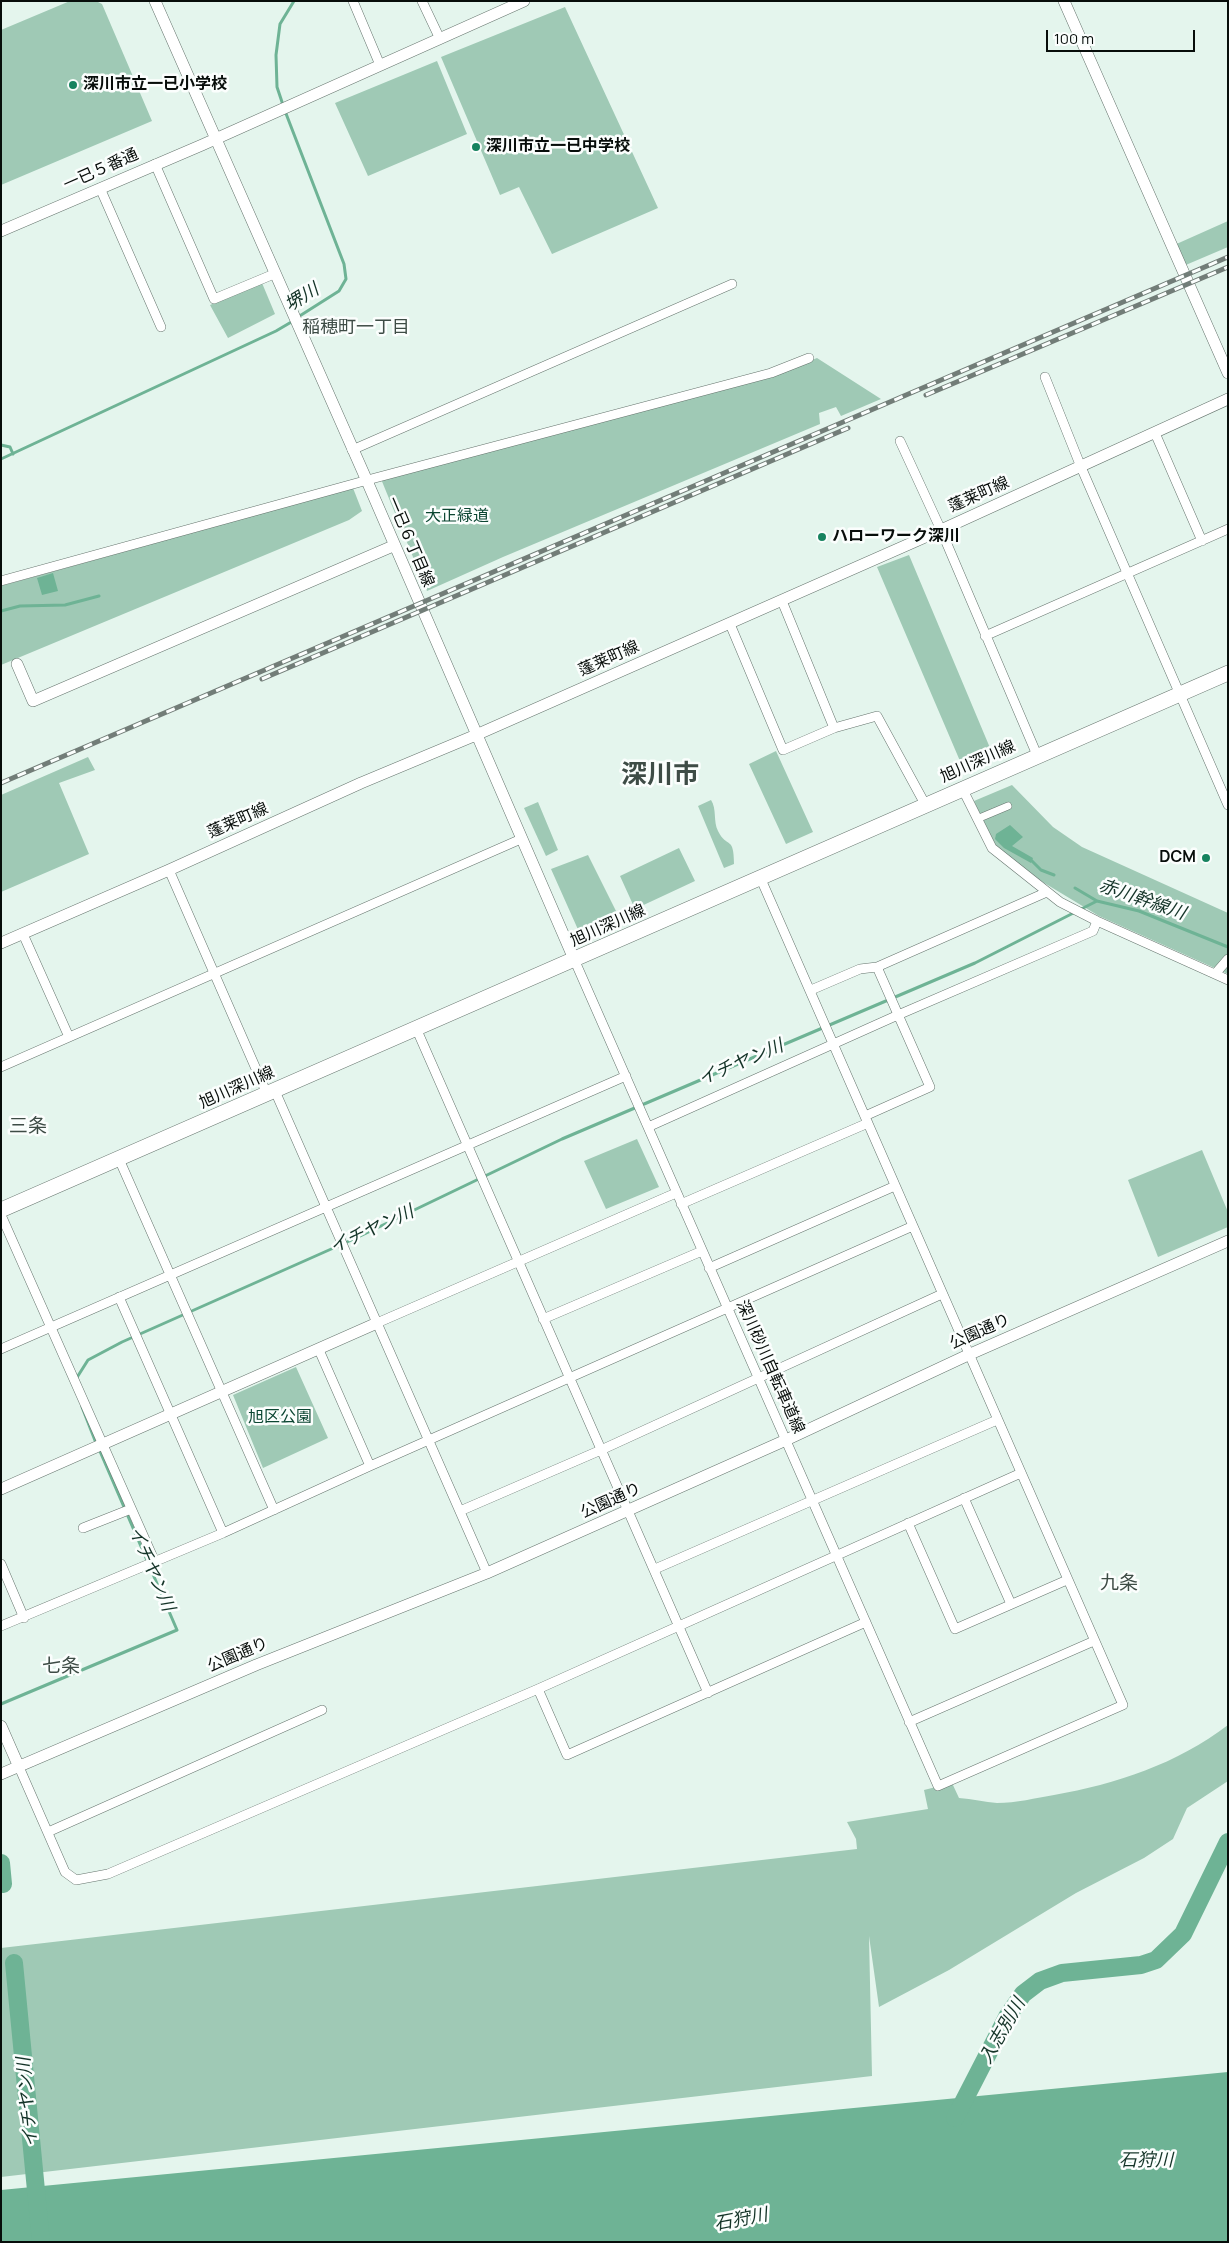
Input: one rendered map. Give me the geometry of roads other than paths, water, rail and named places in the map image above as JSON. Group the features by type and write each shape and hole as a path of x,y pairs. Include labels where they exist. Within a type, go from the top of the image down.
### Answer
{"main road":[{"name":"旭川深川線","path":"1,1210 1228,673"}],"street":[{"name":"一已６丁目線","path":"155,1 367,481 574,960"},
{"path":"353,1 380,65"},
{"path":"422,1 440,39"},
{"name":"一已５番通","path":"1,231 215,139 524,1"},
{"path":"1064,1 1228,373"},
{"path":"155,164 214,299 274,274"},
{"path":"100,188 161,327"},
{"path":"352,450 732,284"},
{"path":"1,581 771,373 809,358"},
{"path":"1045,377 1081,467 1228,805"},
{"name":"蓬莱町線","path":"1,943 169,870 361,783 476,735 782,601 1228,399"},
{"path":"1154,433 1202,541"},
{"path":"900,441 941,530 1037,755"},
{"path":"985,636 1228,529"},
{"path":"17,664 33,701 394,546"},
{"path":"782,601 834,728"},
{"path":"730,624 783,750 834,728 877,716 925,804"},
{"path":"962,788 992,848 1060,902 1097,921 1228,980"},
{"path":"977,819 1008,806"},
{"path":"1,1067 521,839"},
{"path":"169,870 215,973 327,1206 487,1573"},
{"path":"760,877 835,1044 866,1120 1094,1641 909,1722"},
{"path":"811,990 860,969 877,967 1048,892"},
{"path":"648,1127 898,1015 1093,931 1097,921"},
{"path":"23,934 69,1036"},
{"path":"1214,974 1228,959"},
{"name":"深川砂川自転車道線","path":"574,960 938,1786 1122,1705 1094,1641"},
{"path":"681,1204 866,1120 930,1088 877,967"},
{"path":"416,1028 568,1378 655,1569 708,1693"},
{"path":"1,1349 626,1076"},
{"path":"119,1159 274,1510"},
{"path":"709,1268 895,1186"},
{"path":"1,1489 676,1193"},
{"path":"1,1215 155,1562"},
{"path":"1,1626 24,1618 274,1510 913,1226"},
{"name":"公園通り","path":"1,1774 256,1665 487,1573 786,1440 968,1355 1228,1241"},
{"path":"543,1319 702,1251"},
{"path":"460,1511 601,1450 942,1294"},
{"path":"118,1297 223,1532"},
{"path":"319,1350 370,1466"},
{"path":"655,1569 997,1420"},
{"path":"1,1726 65,1872 76,1880 108,1874 538,1689 1021,1473"},
{"path":"964,1498 1011,1604"},
{"path":"82,1528 131,1509"},
{"path":"908,1523 955,1629 1067,1580"},
{"path":"1,1564 24,1618"},
{"path":"538,1689 567,1755 866,1622"},
{"path":"48,1832 322,1710"}],"water":[{"path":"53,573 58,591 42,595 37,578"},
{"path":"1010,825 1023,837 1012,846 1033,858 1031,863 1004,848 995,839 996,834"},
{"name":"石狩川","path":"1228,2072 1228,2242 1,2242 1,2190"}],"waterway":[{"name":"堺川","path":"283,105 277,87 276,55 280,24 294,1"},
{"name":"堺川","path":"285,111 344,264 346,279 339,291 298,317"},
{"name":"堺川","path":"1,459 276,331 293,321"},
{"path":"1,445 10,447 13,454"},
{"path":"1,611 20,606 65,605 99,596"},
{"name":"赤川幹線川","path":"1030,859 1041,870 1054,875"},
{"name":"赤川幹線川","path":"1075,888 1097,901 1139,911 1228,947"},
{"name":"イチヤン川","path":"76,1379 88,1360 122,1342 356,1238 562,1139 975,963 1097,901"},
{"name":"イチヤン川","path":"82,1407 96,1443"},
{"name":"イチヤン川","path":"1,1704 177,1630 99,1449"},
{"name":"入志別川","path":"955,2118 1007,2017 1023,1994 1040,1981 1062,1973 1141,1965 1156,1960 1183,1934 1228,1842"},
{"name":"イチヤン川","path":"1,1863 3,1884"},
{"name":"イチヤン川","path":"14,1963 41,2242"}],"railway":[{"path":"1,783 1228,257"},
{"path":"926,395 1228,267"},
{"path":"262,679 848,428"}],"place":[{"name":"深川市立一已小学校","path":"73,85"},
{"name":"深川市立一已中学校","path":"476,147"},
{"name":"ハローワーク深川","path":"822,537"},
{"name":"DCM","path":"1206,858"}],"district":[{"name":"稲穂町一丁目","path":"356,328"},
{"name":"深川市","path":"660,776"},
{"name":"三条","path":"28,1127"},
{"name":"九条","path":"1119,1584"},
{"name":"七条","path":"61,1667"}],"park label":[{"name":"大正緑道","path":"457,517"},
{"name":"旭区公園","path":"280,1418"}]}
